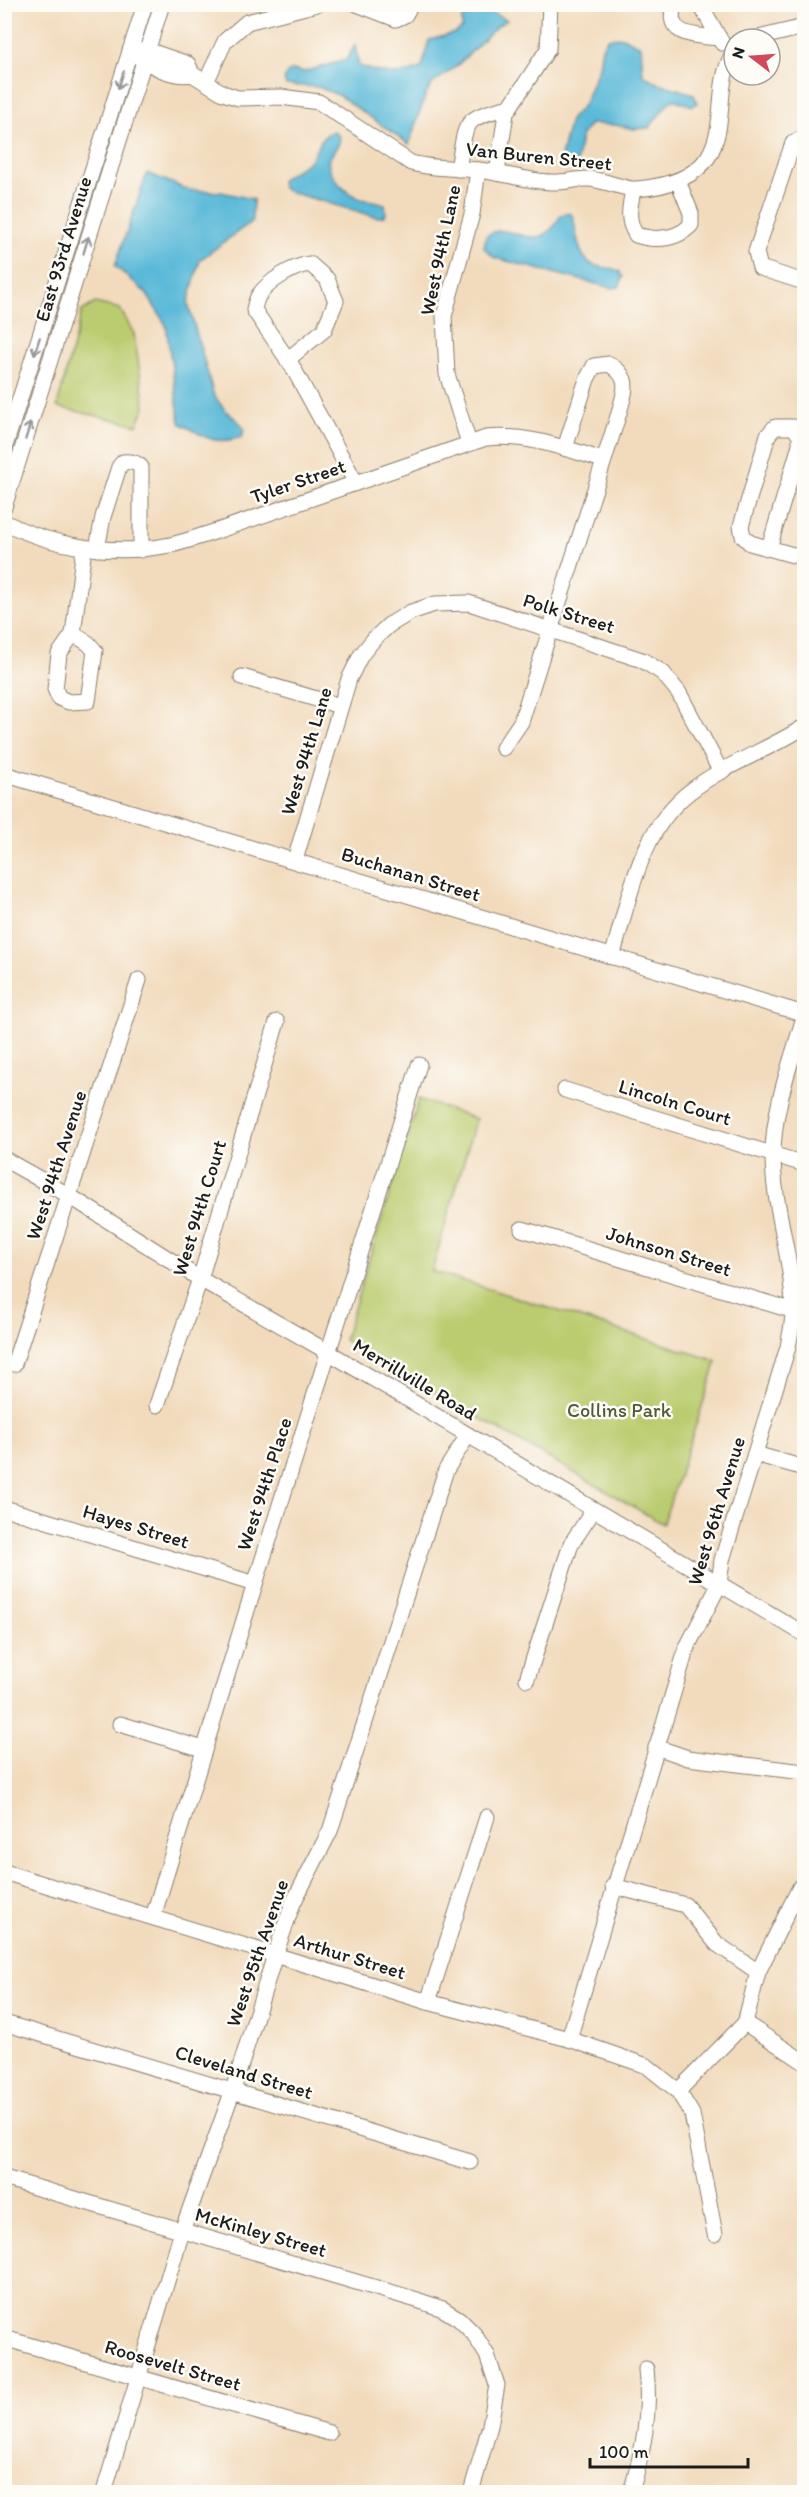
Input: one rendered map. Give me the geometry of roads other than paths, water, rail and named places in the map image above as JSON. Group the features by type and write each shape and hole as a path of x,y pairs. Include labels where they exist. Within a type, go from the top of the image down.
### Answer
{"street":[{"name":"East 93rd Avenue","path":"4,449 145,4"},
{"name":"East 93rd Avenue","path":"4,507 162,4"},
{"path":"206,82 225,41 247,22 317,4"},
{"path":"357,4 396,19 405,15 411,4"},
{"path":"497,173 506,113 548,49 550,4"},
{"path":"675,4 671,15 673,24 680,31 719,38"},
{"path":"700,4 722,41"},
{"path":"782,32 804,27"},
{"name":"Van Buren Street","path":"130,51 146,56 184,76 192,74 223,93 238,98 285,98 319,102 411,163 427,167 478,170 553,182 588,179 627,187 630,225 636,234 662,239 682,234 691,225 691,213 678,181"},
{"path":"627,187 678,181 694,173 709,156 719,128 723,87"},
{"path":"458,169 466,127 470,120 483,113 510,107"},
{"path":"804,137 793,143 756,252 760,268 804,282"},
{"name":"West 94th Lane","path":"469,443 447,374 444,316 471,213 478,170"},
{"path":"287,360 324,330 336,301 327,279 310,264 302,265 280,277 258,296 254,310 287,360 356,483"},
{"path":"503,748 521,722 625,388 621,371 609,364 594,366 587,379 565,448"},
{"path":"769,548 800,445 800,436 794,427 775,427 768,435 741,526 743,536 750,543 804,558"},
{"name":"Tyler Street","path":"4,522 20,530 91,549 141,550 182,542 469,443 508,436 530,438 603,460"},
{"path":"72,634 91,549 119,467 123,462 137,463 141,467 141,550"},
{"name":"Polk Street","path":"361,655 389,625 411,612 435,604 469,603 620,651 642,660 663,673 679,693 721,772"},
{"name":"West 94th Lane","path":"295,860 340,706 361,655"},
{"path":"242,677 340,706"},
{"path":"612,957 641,860 661,820 692,790 804,728"},
{"name":"Buchanan Street","path":"4,774 295,860 804,1016"},
{"name":"West 94th Avenue","path":"14,1364 138,980"},
{"name":"West 96th Avenue","path":"569,2039 613,1886 687,1647 719,1585 722,1560 799,1313 777,1214 773,1155 777,1107 804,1016"},
{"name":"West 94th Court","path":"157,1405 200,1279 277,1022"},
{"name":"West 94th Place","path":"153,1917 203,1749 419,1065"},
{"name":"Lincoln Court","path":"565,1090 804,1164"},
{"name":"Merrillville Road","path":"4,1159 68,1195 200,1279 328,1352 804,1634"},
{"name":"Johnson Street","path":"522,1228 799,1313"},
{"name":"West 95th Avenue","path":"104,2493 182,2231 233,2090 275,1955 293,1903 330,1831 446,1470 468,1435"},
{"path":"755,1454 804,1468"},
{"name":"Hayes Street","path":"4,1508 255,1584"},
{"path":"527,1680 571,1544 593,1511"},
{"path":"120,1724 203,1749"},
{"path":"656,1747 688,1758 804,1772"},
{"path":"428,2002 487,1817"},
{"name":"Arthur Street","path":"4,1872 428,2002 569,2039 647,2066 678,2091"},
{"path":"613,1886 685,1905 717,1944 758,1972"},
{"path":"715,2234 692,2114 678,2091 745,2023 758,1972 800,1887"},
{"name":"Cleveland Street","path":"4,2023 470,2162"},
{"path":"745,2023 804,2062"},
{"name":"McKinley Street","path":"4,2178 443,2309 459,2319 474,2334 487,2355 497,2385 490,2426 471,2493"},
{"name":"Roosevelt Street","path":"4,2338 329,2433"},
{"path":"631,2493 650,2399 646,2369"}],"water":[{"path":"462,5 482,5 485,9 507,20 497,26 457,66 432,84 425,96 409,144 338,95 318,87 286,85 284,80 287,73 293,70 303,72 346,60 355,45 359,66 391,74 414,71 422,67 429,40 455,33 462,28"},
{"path":"622,37 641,46 643,75 658,83 694,94 697,103 693,106 675,100 670,101 649,128 634,129 616,125 590,124 581,136 577,161 568,166 561,156 570,120 584,104 599,67 602,47 608,38"},
{"path":"334,131 340,137 328,161 331,173 344,189 355,197 385,204 385,216 376,217 287,191 282,187 281,181 309,161 325,136"},
{"path":"147,173 189,190 221,192 253,199 252,221 200,260 188,303 214,396 244,429 242,437 223,441 210,439 180,423 166,325 146,293 115,266"},
{"path":"570,213 573,217 581,252 590,263 596,266 619,271 623,277 619,287 612,288 495,258 484,248 486,236 505,231 524,236 543,235 552,229 561,215"}],"park label":[{"name":"Collins Park","path":"619,1410"}]}
